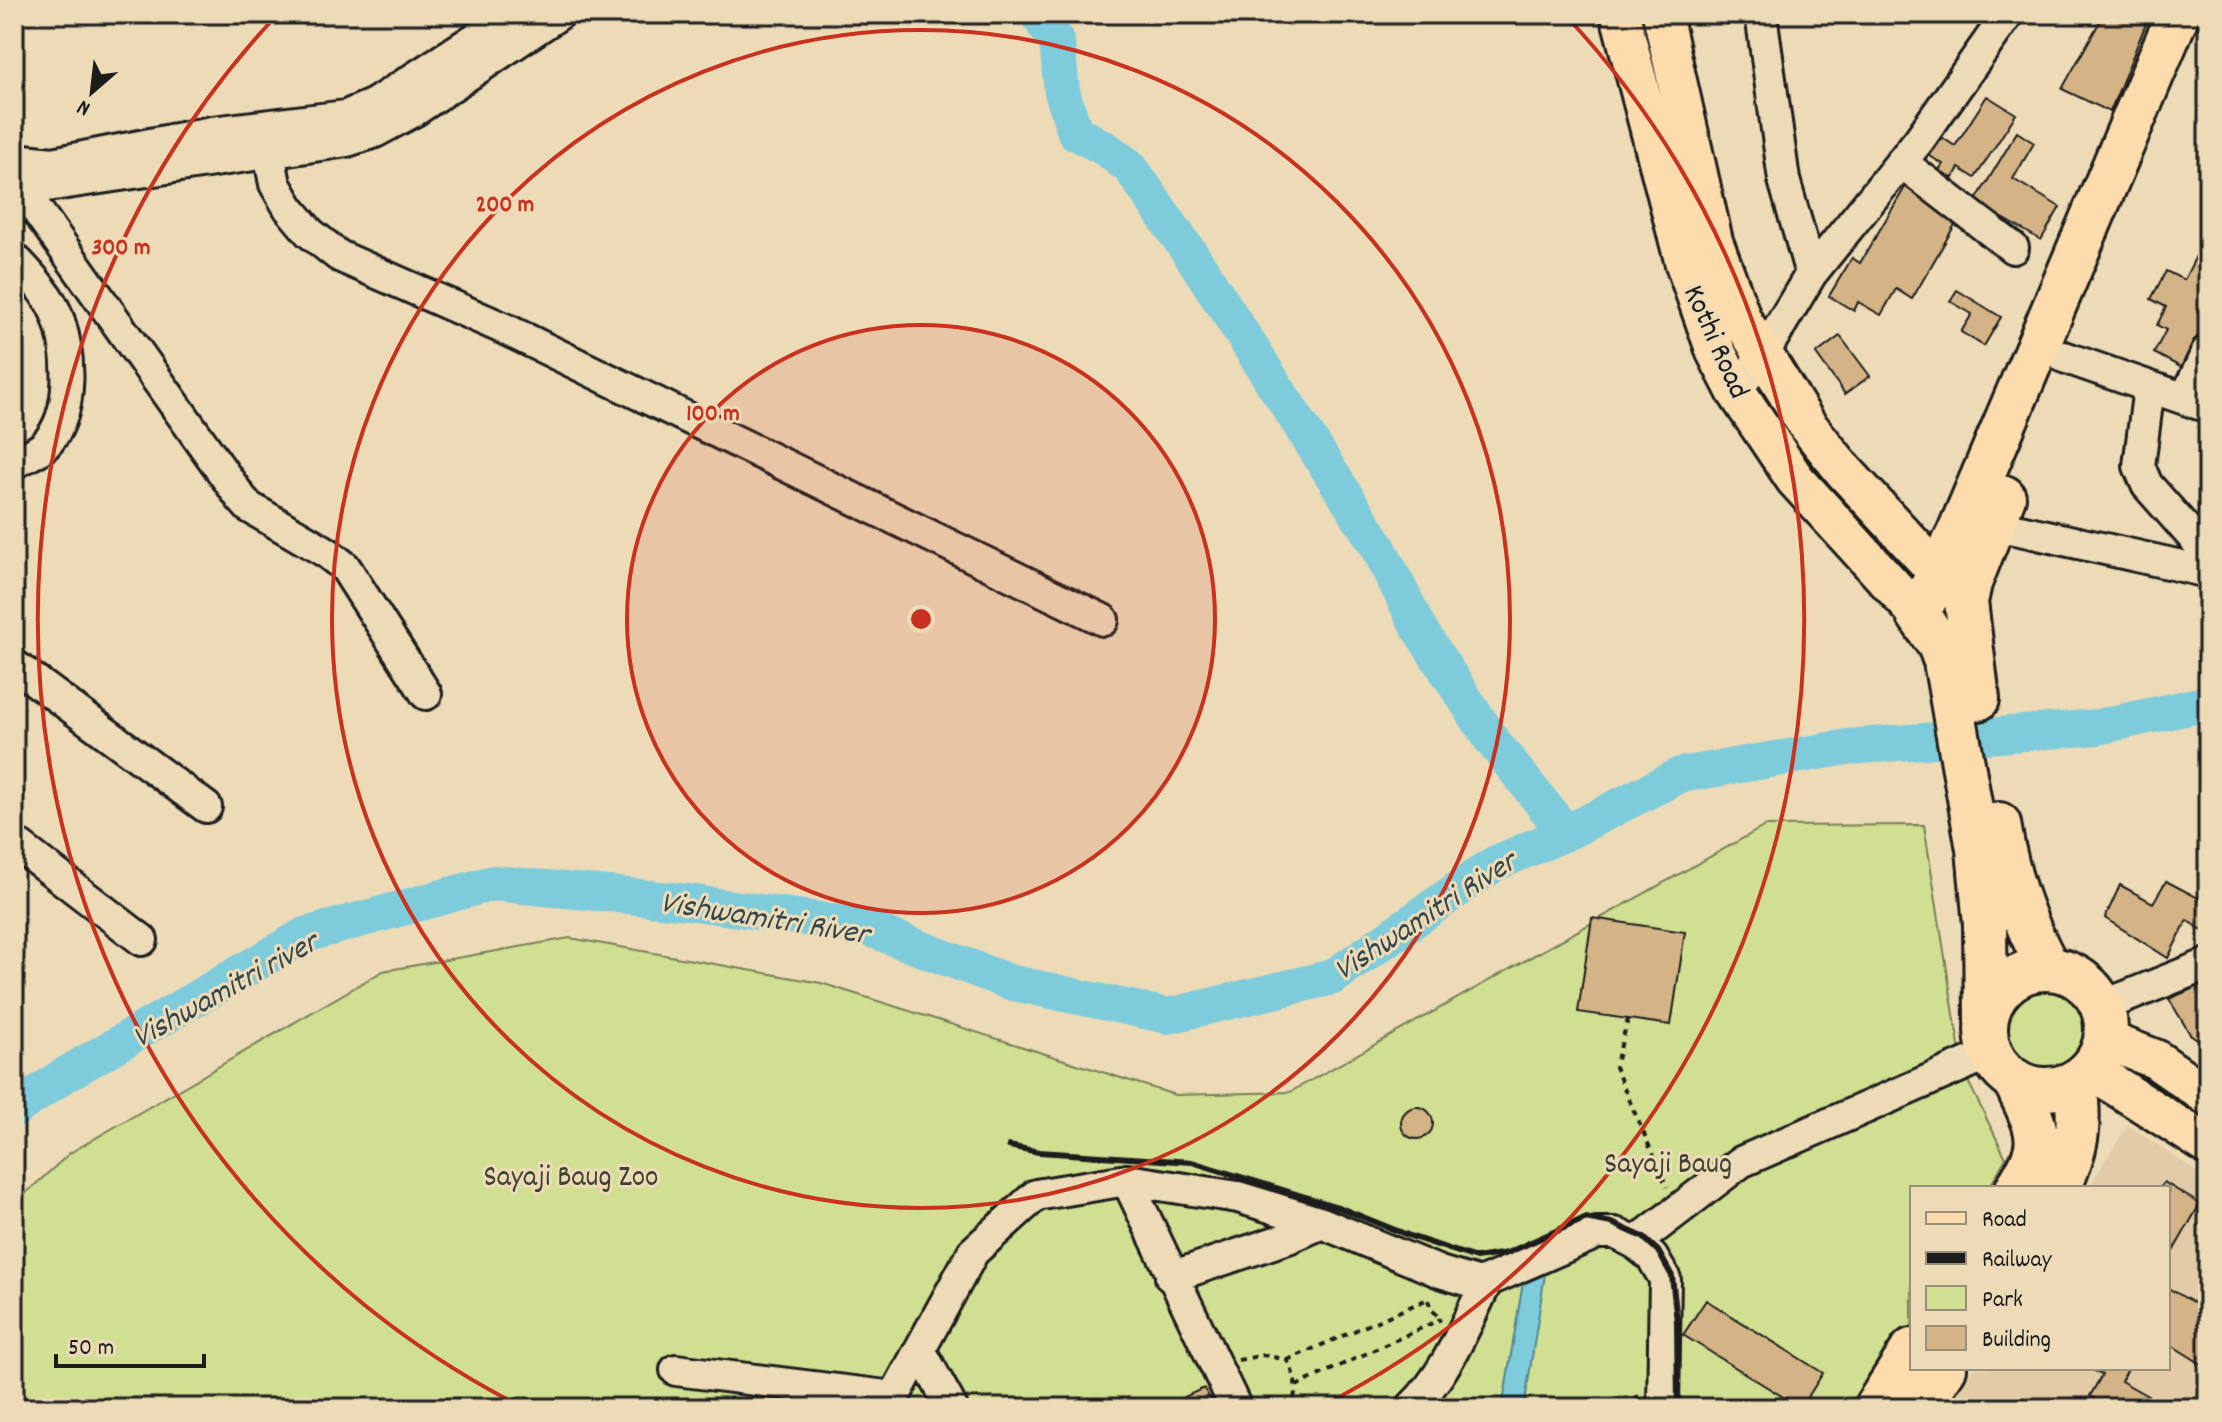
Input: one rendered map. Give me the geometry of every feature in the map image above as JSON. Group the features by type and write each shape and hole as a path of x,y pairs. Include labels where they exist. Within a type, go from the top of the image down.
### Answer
{"highway":[{"path":"2094,1050 2056,1089 2035,1089 1997,1052 1985,925 1990,846 1943,644 1952,588 2178,14"},
{"path":"1952,588 1970,583 2208,15"},
{"path":"1943,644 1952,588"},
{"path":"1990,846 2007,873 2022,916 2049,969"},
{"path":"2018,1186 2034,1160 2036,1130 1997,1052 1991,1003 2015,977 2031,970 2049,969 2066,972 2094,992 2094,1050 2075,1146 2060,1186"},
{"path":"1875,1408 1910,1353"},
{"path":"1919,1408 1944,1370"}],"main road":[{"name":"Kothi Road","path":"1620,14 1685,264 1716,352 1736,391 1795,479 1943,644"},
{"name":"Kothi Road","path":"1662,14 1713,241 1742,320 1807,425 1844,471 1952,588"},
{"path":"2094,1050 2155,1059 2208,1096"},
{"path":"2094,1050 2208,1145"}],"street":[{"path":"489,46 513,14"},
{"path":"15,176 47,186 347,141 365,122 374,104 559,14"},
{"path":"1761,14 1784,180 1811,274"},
{"path":"1736,391 1762,356 1811,274 1901,162 2008,14"},
{"path":"15,176 53,163 212,132 346,116 365,122"},
{"path":"269,153 275,184 289,208 310,233 339,256 505,329 1103,620"},
{"path":"1901,162 2013,248"},
{"path":"15,176 241,498 249,507 326,552 345,567 426,694"},
{"path":"14,258 55,312 63,342 68,393 63,417 56,431 44,446 18,461"},
{"path":"2064,357 2197,403 2208,350"},
{"path":"2149,387 2139,466 2147,485 2208,554"},
{"path":"1993,524 2208,572"},
{"path":"14,665 206,807"},
{"path":"14,842 142,940"},
{"path":"2094,1050 2208,964"},
{"path":"1635,1243 1741,1162 1997,1052"},
{"path":"1127,1180 1236,1408"},
{"path":"676,1370 891,1402 973,1252 1036,1195 1127,1180 1238,1197 1322,1223 1434,1286 1480,1284 1597,1233 1615,1233 1635,1243 1652,1257 1665,1279 1663,1408"},
{"path":"1171,1277 1288,1238 1322,1223"},
{"path":"1411,1408 1428,1392 1453,1323 1497,1278"},
{"path":"920,1350 952,1408"}],"path":[{"path":"1628,1019 1615,1067 1678,1211"},
{"path":"1434,1286 1431,1309 1453,1323"},
{"path":"1216,1369 1243,1358 1264,1355 1287,1360 1434,1286"},
{"path":"1296,1386 1453,1323"},
{"path":"1287,1360 1296,1377 1290,1408"},
{"path":"1484,1408 1494,1408"}],"shaded area":[{"path":"2128,1125 2208,1180 2208,1408 1948,1408 1972,1370 2170,1370 2170,1186 2089,1186"}],"green space":[{"name":"Sayaji Baug","path":"1924,825 1963,1071 2006,1158 1990,1186 1910,1186 1910,1332 1858,1408 14,1408 14,1204 70,1153 383,971 570,938 821,983 1175,1095 1290,1092 1765,826"},
{"path":"2045,983 2062,987 2076,996 2085,1010 2089,1027 2085,1044 2076,1058 2062,1067 2045,1071 2028,1067 2014,1058 2005,1044 2001,1027 2005,1010 2014,996 2028,987"}],"water":[{"path":"1545,1274 1524,1408 1503,1403 1523,1282 1526,1278"}],"building":[{"path":"2104,14 2150,14 2110,112 2062,89"},
{"path":"1987,96 2016,114 1975,178 1959,168 1953,178 1939,170 1943,164 1928,155 1940,136 1955,146"},
{"path":"2017,132 2034,143 2013,179 2060,207 2041,240 1975,202"},
{"path":"1907,184 1960,216 1912,299 1896,289 1881,315 1858,302 1854,311 1829,296 1852,258 1860,263"},
{"path":"2198,252 2208,257 2208,327 2186,370 2154,353 2166,330 2157,325 2166,307 2151,299 2166,271 2184,280"},
{"path":"1957,290 2001,317 1984,346 1961,332 1972,314 1950,301"},
{"path":"1840,336 1870,376 1845,394 1816,354"},
{"path":"2166,881 2208,903 2208,934 2187,920 2168,958 2105,918 2120,885 2153,903"},
{"path":"1592,918 1685,932 1671,1025 1578,1012"},
{"path":"2208,982 2208,1046 2190,1034 2169,999"},
{"path":"1417,1107 1429,1111 1433,1123 1429,1135 1417,1139 1405,1135 1401,1123 1405,1111"},
{"path":"2164,1182 2200,1204 2170,1256 2170,1186 2161,1186"},
{"path":"2170,1289 2208,1311 2208,1368 2170,1344"},
{"path":"1706,1300 1823,1373 1801,1408 1683,1335"},
{"path":"2093,1370 2128,1370 2121,1381 2169,1408 2111,1408 2090,1396 2102,1375"},
{"path":"1204,1388 1211,1401 1220,1397 1226,1408 1184,1408 1180,1399"}],"waterway":[{"path":"1037,14 1057,42 1062,92 1075,132 1130,167 1198,265 1377,545 1420,630 1493,742 1566,833"},
{"name":"Vishwamitri River","path":"14,1110 63,1076 305,935 493,883 681,901 862,926 1009,982 1168,1016 1333,977 1494,864 1566,833 1680,775 1848,747 2098,727 2208,703"}],"railway":[{"path":"1009,1146 1039,1152 1192,1162 1338,1207 1476,1258 1507,1253 1585,1218 1612,1223 1643,1237 1658,1251 1672,1276 1677,1322 1678,1408"}],"water label":[{"name":"Vishwamitri river","path":"224,988"}],"park label":[{"name":"Sayaji Baug Zoo","path":"571,1175"}]}
